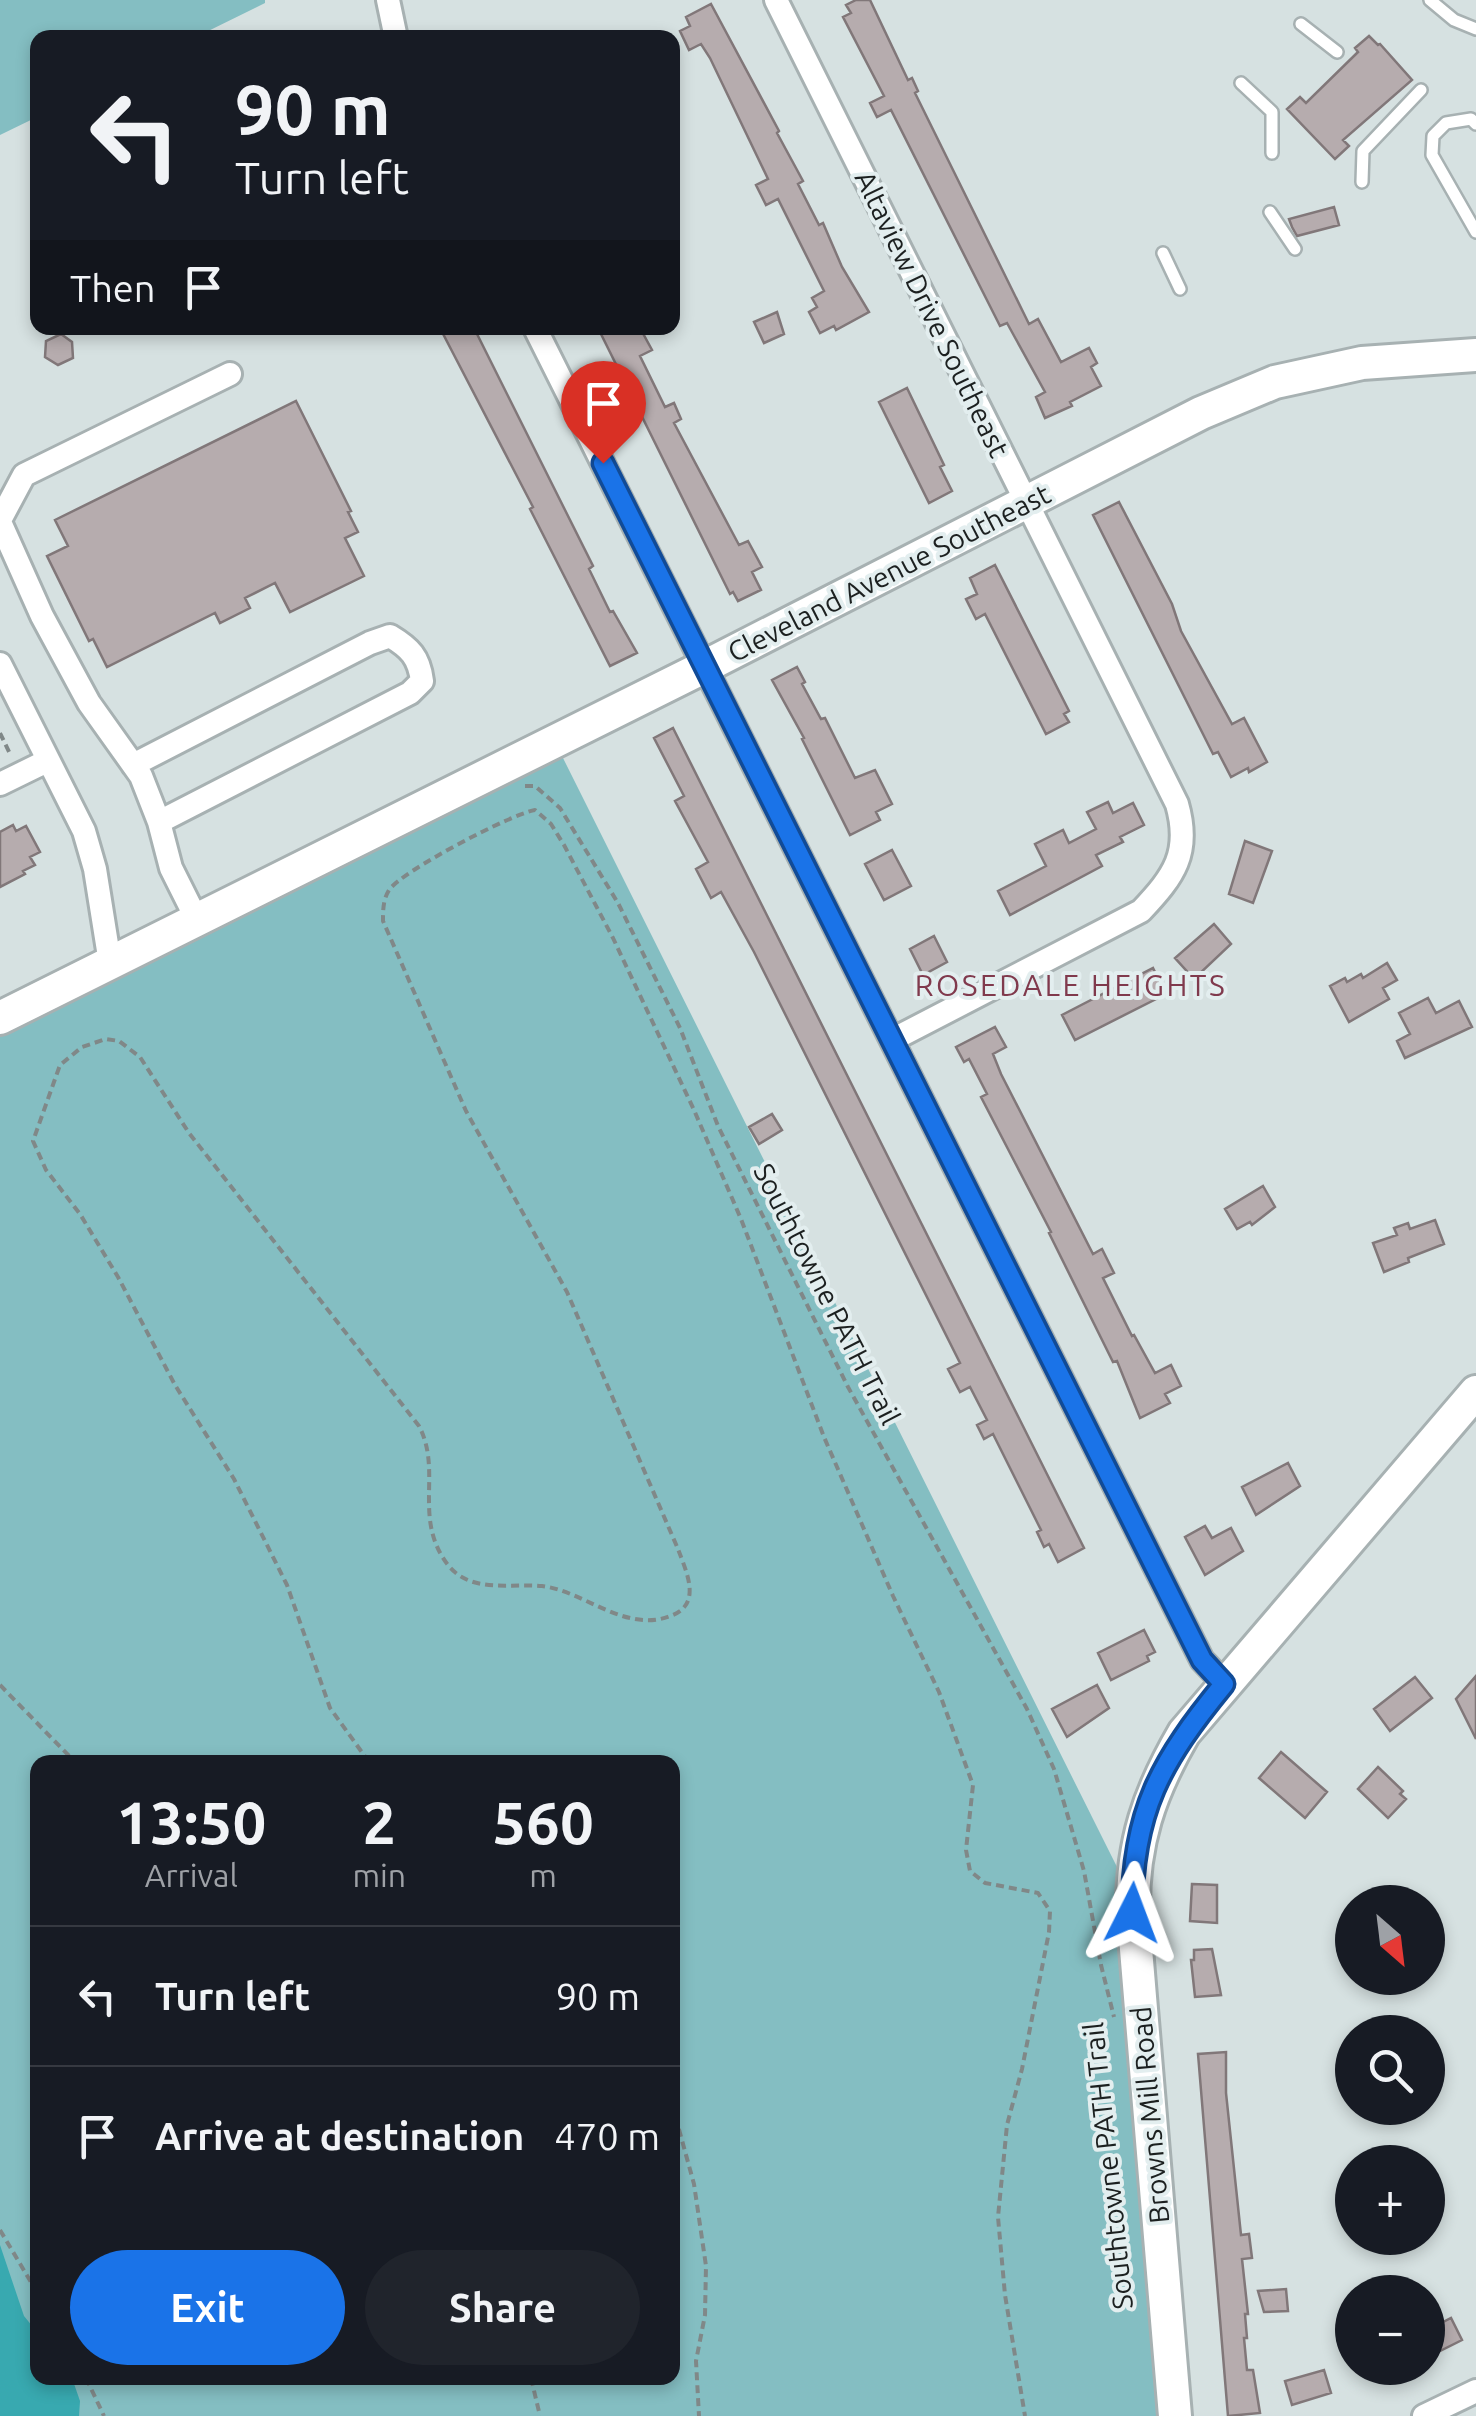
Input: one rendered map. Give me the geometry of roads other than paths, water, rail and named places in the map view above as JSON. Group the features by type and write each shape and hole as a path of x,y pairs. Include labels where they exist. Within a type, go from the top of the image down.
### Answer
{"main road":[{"name":"Cleveland Avenue Southeast","path":"0,1018 1201,414 1275,382 1362,363 1476,355"},
{"name":"Browns Mill Road","path":"1175,2416 1132,1913 1132,1879 1141,1826 1159,1776 1184,1732 1476,1392"}],"street":[{"path":"388,0 394,30"},
{"name":"Altaview Drive Southeast","path":"776,0 1177,804 1183,824 1182,850 1170,880 1141,911 892,1040"},
{"path":"539,335 1202,1660 1224,1684"},
{"path":"196,920 171,868 159,822 133,765 89,703 42,616 0,521 24,476 230,374"},
{"path":"133,765 370,642 390,636 409,647 420,664 422,681 410,693 159,822"},
{"path":"0,664 84,831 95,869 110,963"},
{"path":"0,784 47,761"},
{"path":"1424,2416 1476,2391"}],"lane":[{"path":"1430,0 1454,20 1476,29"},
{"path":"1301,24 1337,52"},
{"path":"1241,82 1272,112 1272,153"},
{"path":"1362,182 1363,152 1421,90"},
{"path":"1476,124 1471,119 1446,124 1433,136 1432,156 1476,232"},
{"path":"1270,212 1295,249"},
{"path":"1163,253 1180,289"}],"district":[{"name":"ROSEDALE HEIGHTS","path":"1071,986"}]}
